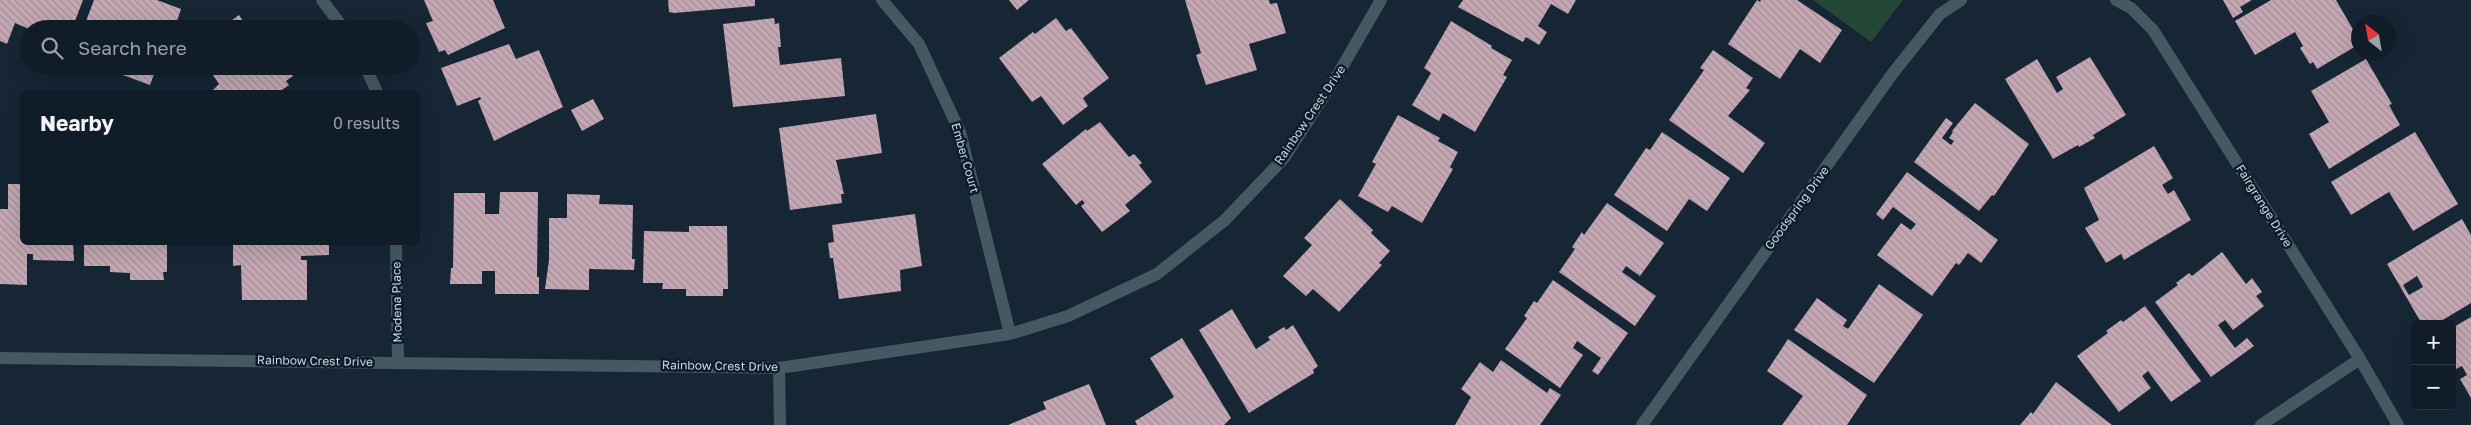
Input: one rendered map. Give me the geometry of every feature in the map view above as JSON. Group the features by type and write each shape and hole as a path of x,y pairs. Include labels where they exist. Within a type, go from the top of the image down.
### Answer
{"street":[{"path":"322,0 337,20"},
{"name":"Ember Court","path":"882,0 919,44 960,132 1010,334"},
{"name":"Rainbow Crest Drive","path":"0,358 779,368 1010,334 1068,316 1157,274 1226,220 1284,158 1338,74 1381,0"},
{"name":"Goodspring Drive","path":"1642,425 1893,73 1940,14 1961,0"},
{"name":"Fairgrange Drive","path":"2116,0 2131,8 2153,30 2360,360 2398,425"},
{"path":"369,75 376,90"},
{"name":"Modena Place","path":"396,245 398,362"},
{"path":"2261,425 2360,360"},
{"path":"779,368 780,425"}],"green space":[{"path":"1813,0 1903,0 1871,42"}],"building":[{"path":"0,0 83,0 75,20 20,20 20,25 15,23 7,44 0,41"},
{"path":"94,0 157,0 181,9 177,20 86,20"},
{"path":"424,0 493,0 505,28 448,55 445,50 439,52 426,23 433,21"},
{"path":"668,0 755,0 755,6 674,13 669,12"},
{"path":"1009,0 1029,0 1017,10"},
{"path":"1185,0 1269,0 1270,4 1277,3 1286,33 1249,44 1257,70 1206,85 1196,55 1201,53"},
{"path":"1463,0 1576,0 1568,14 1551,4 1538,26 1547,32 1539,45 1526,37 1523,42 1458,7"},
{"path":"1757,0 1760,2 1761,0 1797,0 1842,30 1820,63 1800,49 1780,79 1728,44"},
{"path":"2223,0 2252,0 2240,7 2243,12 2233,18"},
{"path":"2271,0 2336,0 2351,26 2351,49 2317,69 2313,62 2310,64 2300,48 2303,46 2295,32 2255,55 2235,21"},
{"path":"239,15 242,20 232,20"},
{"path":"774,18 775,24 779,23 781,47 778,47 780,65 841,58 845,96 733,107 723,24"},
{"path":"1056,18 1066,31 1071,28 1109,78 1083,98 1088,106 1063,125 1041,96 1032,102 999,58 1033,32 1035,34"},
{"path":"1451,21 1512,60 1503,75 1507,77 1475,132 1443,113 1439,121 1412,105 1431,73 1424,68"},
{"path":"509,44 516,59 539,50 563,107 494,141 478,101 481,99 480,97 457,106 441,68"},
{"path":"1713,50 1753,78 1746,88 1750,90 1728,116 1765,143 1743,173 1669,120 1704,70 1700,68"},
{"path":"2090,57 2126,115 2093,135 2095,138 2053,159 2005,79 2037,59 2057,93 2063,89 2056,77"},
{"path":"2367,60 2392,104 2389,105 2400,125 2329,169 2309,134 2329,122 2311,91"},
{"path":"123,75 154,75 150,85"},
{"path":"213,75 293,76 286,81 289,85 282,90 213,90 219,84"},
{"path":"593,99 604,119 582,131 571,110"},
{"path":"1975,103 2029,144 1994,196 1992,195 1979,211 1914,162 1946,118 1953,123 1942,138 1951,145 1954,141 1949,138 1952,131"},
{"path":"876,114 882,153 836,160 844,194 841,194 842,203 790,210 779,128"},
{"path":"1398,115 1440,138 1438,141 1458,152 1450,167 1453,169 1422,223 1392,206 1388,212 1358,196 1376,164 1372,162"},
{"path":"1100,122 1129,157 1134,154 1142,163 1139,165 1152,182 1125,205 1130,211 1102,232 1081,206 1085,203 1082,200 1076,205 1042,164 1086,129 1087,131"},
{"path":"1662,132 1730,178 1707,211 1689,199 1667,231 1614,195 1646,148 1650,150"},
{"path":"2415,132 2458,204 2413,231 2389,192 2351,215 2331,182"},
{"path":"2154,146 2173,178 2162,185 2168,194 2174,190 2191,220 2124,260 2121,254 2106,263 2085,228 2099,220 2084,188"},
{"path":"1907,172 1998,240 1981,263 1968,253 1959,265 1956,263 1932,296 1877,255 1901,223 1911,230 1916,224 1893,207 1883,220 1876,214"},
{"path":"8,184 20,184 20,245 73,245 74,261 33,260 33,254 27,254 27,285 0,284 0,209 8,209"},
{"path":"500,192 538,192 537,277 539,277 539,294 495,294 495,271 482,271 482,284 450,284 451,268 453,268 454,193 485,193 485,214 499,214"},
{"path":"567,194 600,195 599,204 633,205 632,259 635,259 634,270 589,269 589,290 545,289 549,260 549,218 567,218"},
{"path":"1340,199 1373,230 1371,233 1390,251 1379,263 1382,265 1339,312 1313,289 1306,296 1283,276 1312,245 1304,238"},
{"path":"1607,203 1664,243 1640,276 1626,266 1622,272 1656,296 1635,326 1559,272 1575,249 1572,247 1582,232 1584,235"},
{"path":"915,214 922,266 900,270 901,291 839,299 833,258 830,258 828,243 834,242 832,225"},
{"path":"2462,219 2471,235 2471,303 2443,320 2420,320 2387,264","holes":["2417,276 2423,287 2409,295 2403,285"]},
{"path":"689,226 727,226 728,289 723,289 723,296 686,296 686,289 662,289 663,283 643,283 644,231 689,232"},
{"path":"84,245 167,245 167,272 163,272 164,280 130,280 130,273 110,272 110,266 84,266"},
{"path":"233,245 329,245 329,255 301,256 301,260 307,260 307,300 242,300 241,265 233,266"},
{"path":"2222,252 2246,284 2252,278 2262,292 2256,296 2264,306 2233,330 2225,320 2218,325 2235,348 2247,338 2254,346 2211,377 2155,302 2178,285 2176,283 2189,273 2192,276"},
{"path":"1553,280 1628,333 1598,375 1592,371 1601,358 1577,341 1573,348 1583,355 1560,388 1505,349 1527,318 1524,316 1534,301 1537,303"},
{"path":"1879,284 1923,315 1874,383 1794,330 1817,298 1847,320 1843,326 1848,329"},
{"path":"2145,306 2201,381 2171,402 2148,371 2142,376 2151,388 2119,412 2077,356 2108,333 2106,331 2121,320 2123,322"},
{"path":"1232,309 1256,349 1270,340 1268,337 1284,327 1286,330 1293,325 1318,366 1313,370 1314,373 1249,413 1199,330"},
{"path":"2471,317 2471,398 2460,379 2467,375 2462,366 2456,369 2456,326"},
{"path":"1182,338 1231,418 1224,425 1137,425 1135,421 1174,397 1150,358"},
{"path":"1788,339 1867,395 1847,425 1782,425 1803,396 1767,371"},
{"path":"1501,360 1547,393 1550,388 1561,395 1540,425 1455,425 1471,397 1461,389 1480,362 1493,372"},
{"path":"2056,382 2112,425 2020,425 2031,412 2033,414"},
{"path":"1089,384 1106,425 1008,425 1046,409 1043,402"}]}
